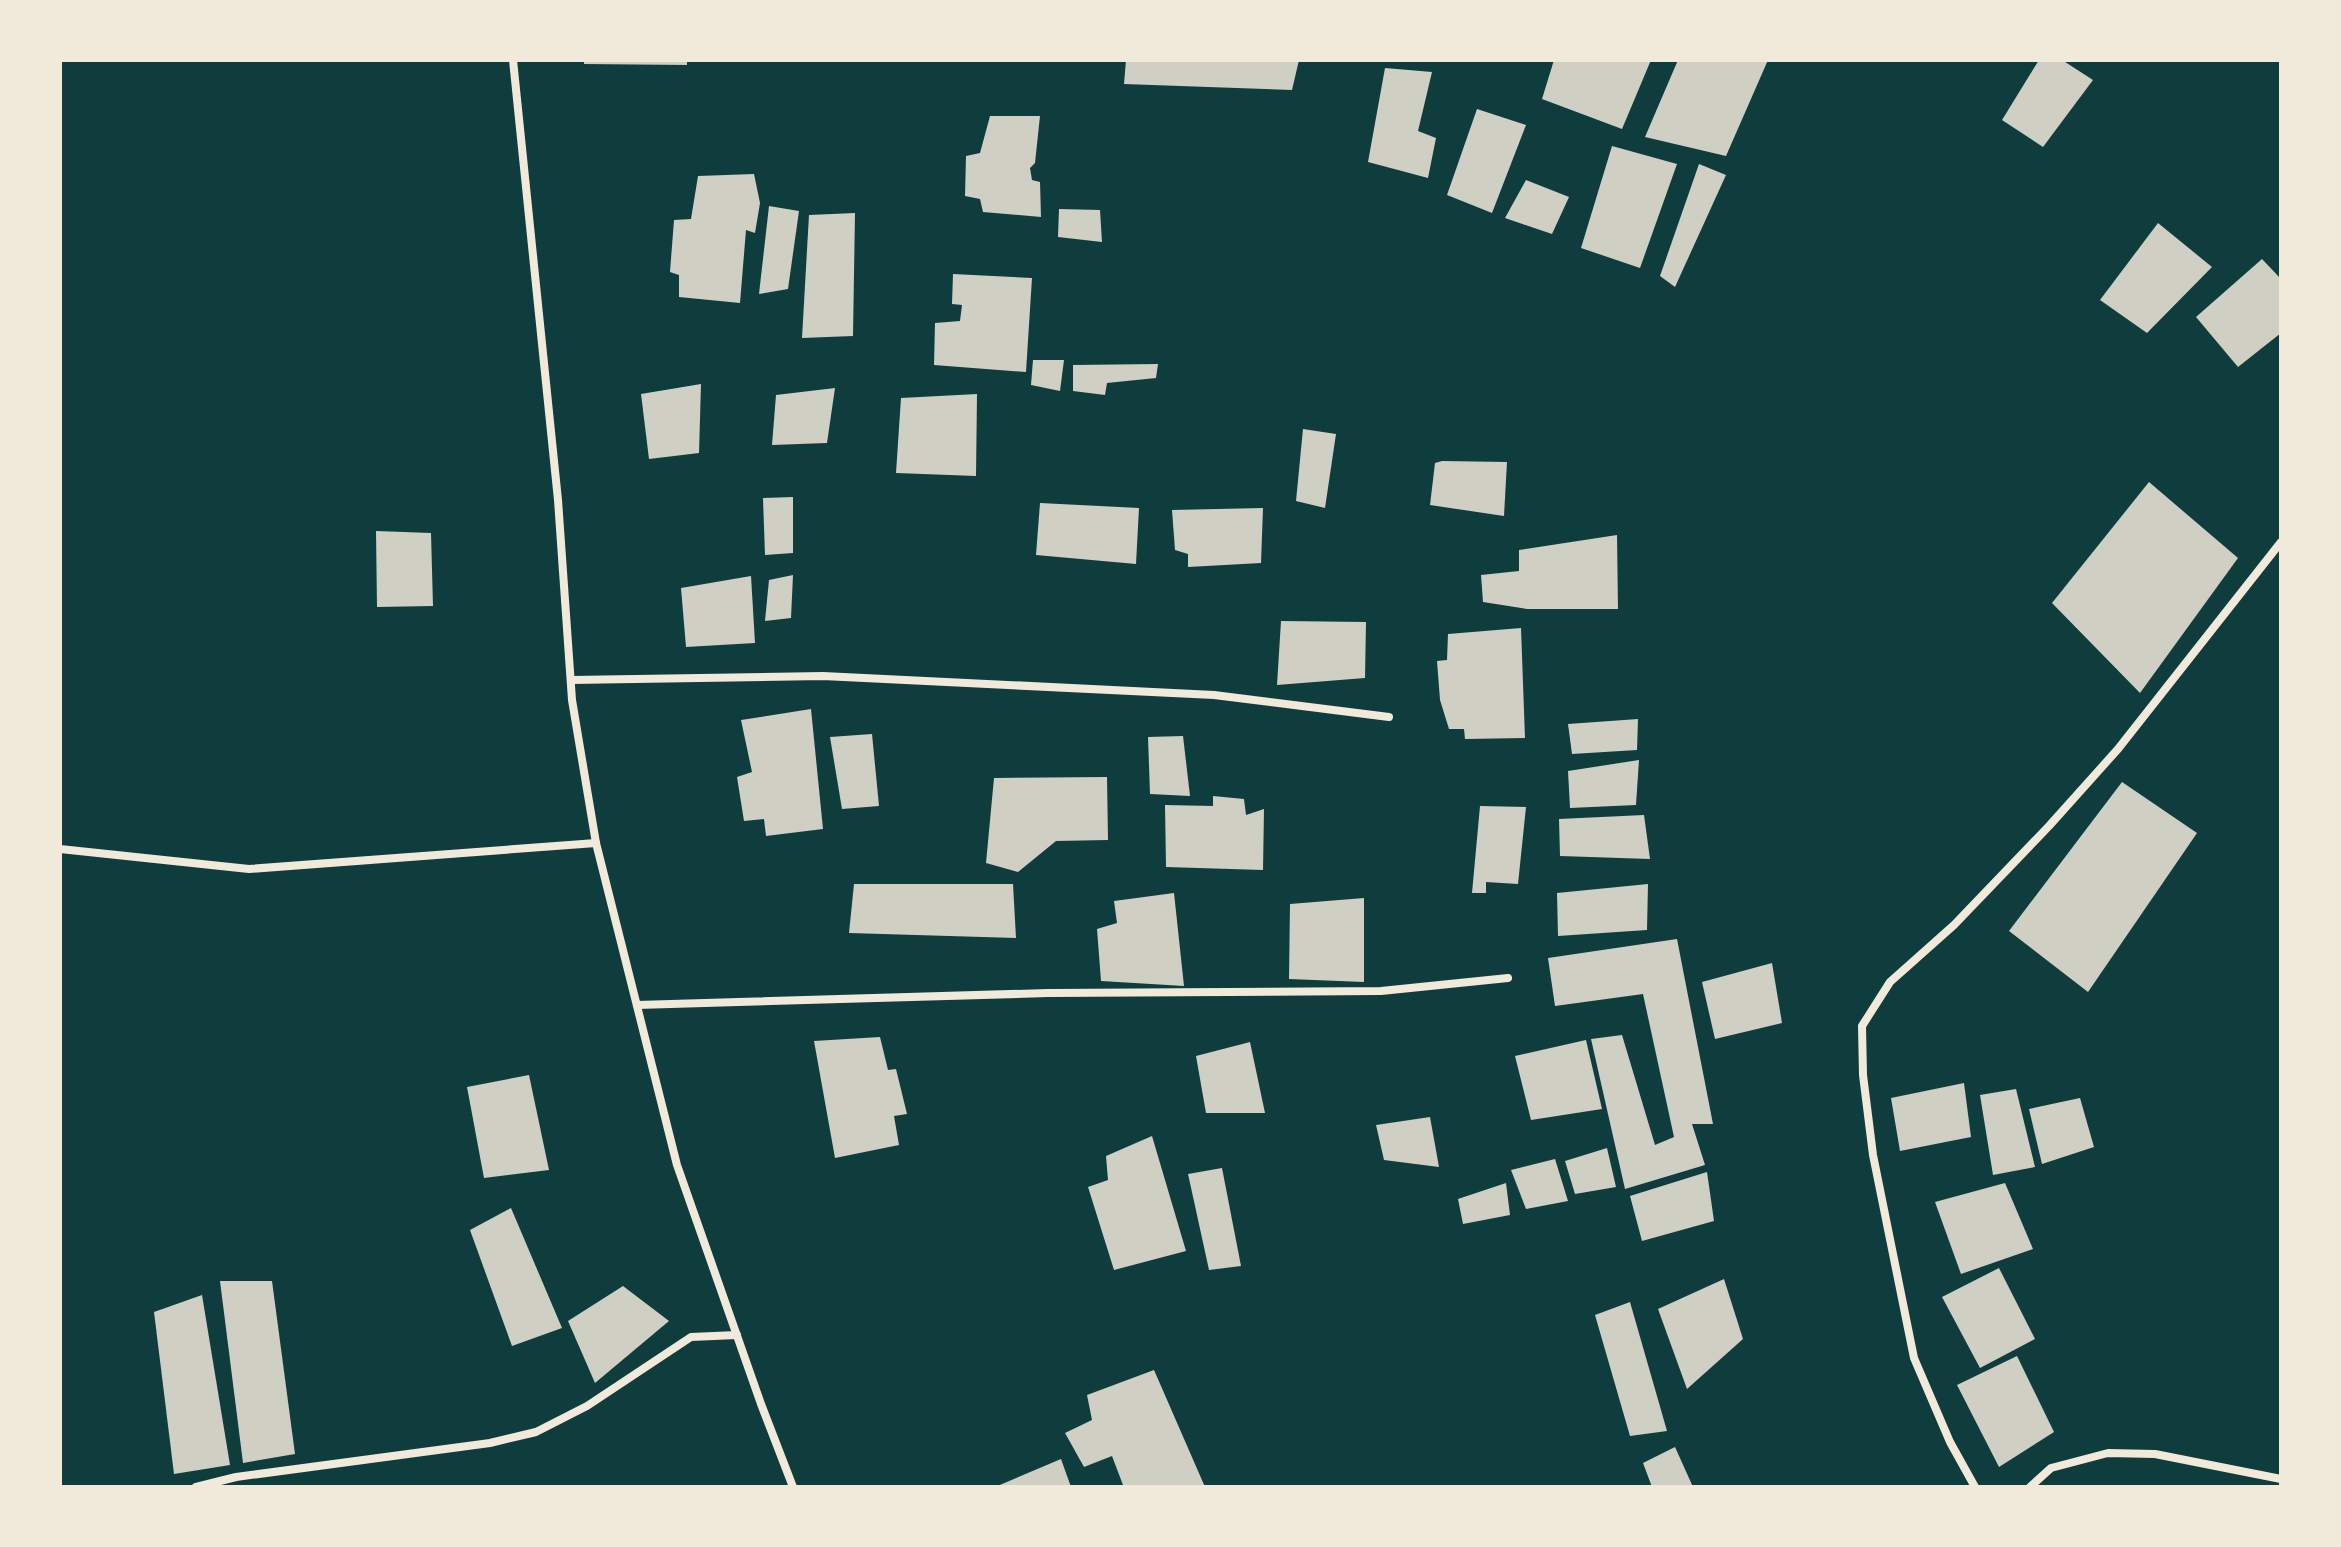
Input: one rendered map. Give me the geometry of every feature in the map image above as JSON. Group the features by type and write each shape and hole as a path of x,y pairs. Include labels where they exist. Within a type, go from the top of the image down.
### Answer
{"street":[{"path":"513,60 558,500 571,680 596,843 677,1165 793,1487"},
{"path":"1975,1487 1950,1442 1914,1358 1873,1155 1863,1075 1862,1026 1890,982 1954,925 2118,749 2281,542"},
{"path":"571,680 823,676 1214,695 1389,717"},
{"path":"60,849 249,869 596,843"},
{"path":"637,1005 1048,993 1381,991 1508,978"},
{"path":"196,1487 236,1477 490,1443 536,1432 587,1406 691,1337 737,1335"},
{"path":"2030,1487 2051,1468 2108,1453 2155,1454 2281,1479"}],"building":[{"path":"584,60 687,60 687,65 584,64"},
{"path":"1126,60 1299,60 1292,90 1124,84"},
{"path":"1554,60 1651,60 1622,129 1542,99"},
{"path":"1678,60 1768,60 1726,156 1645,137"},
{"path":"2039,60 2062,60 2093,80 2043,147 2002,120"},
{"path":"1385,68 1432,72 1418,131 1436,138 1428,178 1368,162"},
{"path":"1477,109 1526,125 1492,213 1447,195"},
{"path":"990,116 1040,116 1035,163 1030,168 1032,180 1040,182 1041,217 983,212 980,199 965,196 966,156 980,153"},
{"path":"1612,146 1677,164 1640,268 1581,248"},
{"path":"1699,164 1726,175 1675,287 1660,276"},
{"path":"754,174 760,203 755,233 746,230 740,303 679,297 679,275 670,272 674,220 691,219 698,176"},
{"path":"1526,180 1569,197 1552,234 1505,218"},
{"path":"769,206 799,211 788,289 759,294"},
{"path":"1059,209 1100,210 1102,242 1058,237"},
{"path":"855,213 853,336 802,338 809,215"},
{"path":"2158,223 2212,267 2147,333 2100,300"},
{"path":"2262,259 2281,279 2281,333 2238,367 2196,317"},
{"path":"953,274 1032,278 1026,372 934,365 935,323 960,321 962,305 952,304"},
{"path":"1033,360 1064,360 1060,391 1031,385"},
{"path":"1158,364 1156,378 1107,383 1105,395 1073,391 1073,365"},
{"path":"701,384 699,453 649,459 641,394"},
{"path":"835,388 827,443 772,445 776,395"},
{"path":"977,394 976,476 896,473 901,398"},
{"path":"1303,429 1336,434 1325,508 1296,501"},
{"path":"1507,462 1504,516 1430,505 1435,463"},
{"path":"2149,482 2238,558 2140,693 2052,603"},
{"path":"793,497 793,553 765,555 763,498"},
{"path":"1040,503 1139,508 1136,564 1036,555"},
{"path":"1263,508 1261,563 1188,567 1188,554 1175,550 1172,510"},
{"path":"376,531 431,533 433,606 377,607"},
{"path":"1617,535 1618,609 1527,609 1483,602 1481,575 1519,571 1519,550"},
{"path":"793,575 791,618 765,621 769,580"},
{"path":"751,576 755,643 686,647 681,588"},
{"path":"1281,621 1366,622 1365,678 1277,685"},
{"path":"1521,628 1525,738 1465,739 1464,729 1449,729 1440,700 1437,661 1447,660 1448,634"},
{"path":"811,709 823,829 766,836 764,819 744,821 737,777 752,772 741,720"},
{"path":"1638,719 1637,750 1572,754 1568,724"},
{"path":"872,734 879,806 842,809 830,737"},
{"path":"1183,736 1190,796 1150,794 1148,737"},
{"path":"1639,760 1636,805 1570,808 1568,771"},
{"path":"1107,777 1108,840 1056,841 1018,872 986,863 994,778"},
{"path":"2122,782 2197,833 2088,992 2009,931"},
{"path":"1213,796 1244,799 1246,815 1264,809 1263,870 1166,867 1165,805 1213,806"},
{"path":"1480,806 1526,807 1518,884 1486,882 1486,893 1472,893"},
{"path":"1644,815 1650,859 1560,856 1559,819"},
{"path":"854,884 1013,884 1016,938 849,933"},
{"path":"1648,884 1647,930 1558,936 1557,893"},
{"path":"1174,893 1184,986 1101,981 1097,929 1117,923 1114,901"},
{"path":"1364,898 1364,982 1289,979 1290,904"},
{"path":"1677,939 1713,1124 1692,1124 1705,1165 1625,1189 1591,1039 1622,1035 1655,1145 1674,1137 1643,994 1555,1006 1548,958"},
{"path":"1772,963 1782,1023 1715,1039 1702,982"},
{"path":"880,1037 888,1070 896,1069 907,1114 894,1116 899,1145 835,1158 814,1041"},
{"path":"1586,1040 1602,1109 1531,1120 1515,1056"},
{"path":"1250,1042 1265,1113 1206,1113 1196,1056"},
{"path":"529,1075 549,1170 484,1178 467,1087"},
{"path":"1964,1083 1971,1137 1900,1151 1891,1098"},
{"path":"2016,1089 2035,1167 1993,1175 1980,1095"},
{"path":"2080,1098 2094,1147 2042,1164 2029,1109"},
{"path":"1430,1117 1439,1167 1384,1160 1376,1125"},
{"path":"1152,1136 1186,1251 1114,1270 1088,1187 1108,1180 1106,1156"},
{"path":"1607,1148 1616,1187 1575,1194 1565,1161"},
{"path":"1555,1159 1568,1201 1526,1209 1511,1170"},
{"path":"1222,1168 1241,1266 1209,1270 1188,1174"},
{"path":"1707,1172 1714,1221 1642,1241 1630,1196"},
{"path":"1506,1183 1510,1215 1463,1224 1458,1199"},
{"path":"2005,1183 2033,1249 1961,1274 1935,1202"},
{"path":"511,1208 562,1328 512,1346 470,1230"},
{"path":"1999,1268 2035,1339 1980,1368 1942,1297"},
{"path":"1724,1279 1743,1339 1687,1389 1658,1309"},
{"path":"220,1281 272,1281 295,1454 243,1463"},
{"path":"623,1286 669,1321 595,1383 568,1321"},
{"path":"202,1295 230,1465 174,1474 154,1312"},
{"path":"1630,1302 1667,1431 1630,1436 1595,1315"},
{"path":"2017,1356 2054,1432 1999,1467 1957,1385"},
{"path":"1154,1370 1205,1487 1119,1487 1123,1485 1112,1456 1084,1467 1065,1433 1092,1420 1087,1395"},
{"path":"1675,1447 1693,1487 1652,1487 1643,1463"},
{"path":"1061,1459 1071,1487 995,1487"}]}
